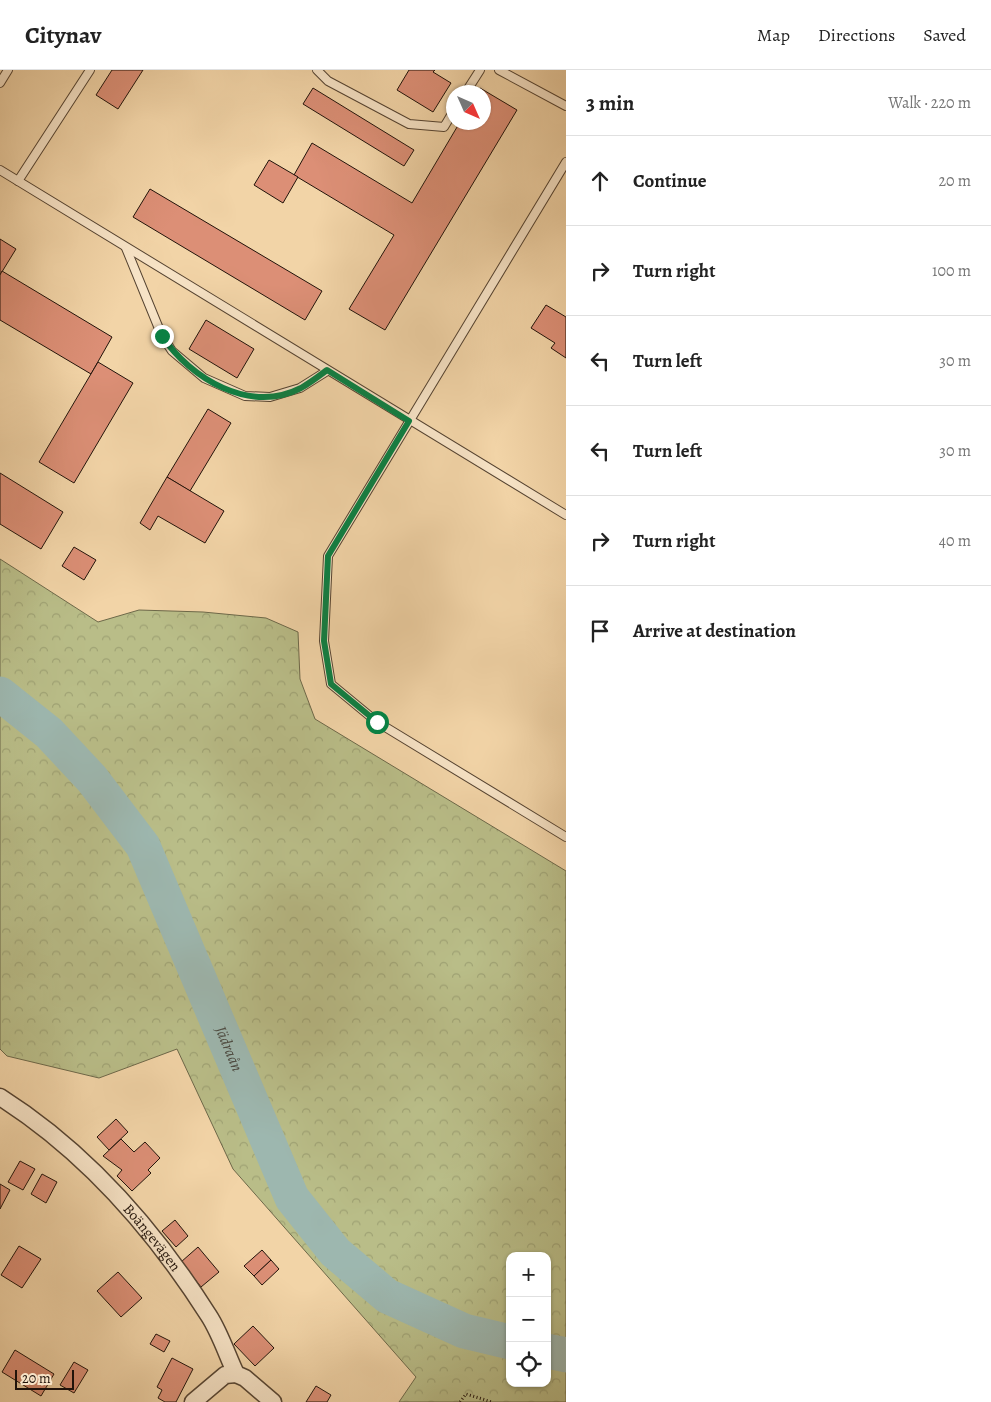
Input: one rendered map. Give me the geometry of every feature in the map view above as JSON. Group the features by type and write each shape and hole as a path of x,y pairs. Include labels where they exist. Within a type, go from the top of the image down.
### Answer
{"street":[{"name":"Boängevägen","path":"0,1097 22,1111 62,1142 98,1176 141,1225 210,1317 236,1374"},
{"path":"193,1402 225,1375 236,1374 245,1378 273,1402"}],"lane":[{"path":"0,83 8,70"},
{"path":"18,181 90,70"},
{"path":"317,70 328,81 409,124 444,127 446,124"},
{"path":"470,85 480,70"},
{"path":"500,70 566,106"},
{"path":"566,162 328,556 324,641 331,684 377,722 566,837"},
{"path":"0,170 566,515"},
{"path":"126,248 162,336 172,352 204,378 246,396 270,397 300,388 327,370"}],"path":[{"path":"460,1402 466,1394 492,1402"}],"green space":[{"path":"0,559 98,622 139,610 203,612 266,618 298,632 300,679 315,719 566,871 566,1402 399,1402 416,1377 233,1169 177,1049 99,1078 7,1056 0,1049"}],"building":[{"path":"112,70 143,70 118,109 96,95"},
{"path":"409,70 435,70 433,72 451,83 446,85 446,91 433,112 397,90"},
{"path":"313,88 414,150 404,166 303,104"},
{"path":"491,95 517,110 385,330 349,309 394,235 294,175 312,143 412,203 455,130 491,130"},
{"path":"269,160 298,177 283,203 254,185"},
{"path":"150,189 322,291 305,320 133,217"},
{"path":"0,239 16,249 0,275"},
{"path":"2,271 112,337 91,374 0,320 0,275"},
{"path":"546,305 566,317 566,358 551,348 555,343 531,328"},
{"path":"206,320 254,349 237,378 189,349"},
{"path":"98,362 133,383 74,483 39,462"},
{"path":"208,409 231,423 190,491 167,477"},
{"path":"0,473 63,512 41,549 0,524"},
{"path":"167,477 224,511 205,543 158,516 150,530 140,523"},
{"path":"74,547 96,560 84,580 62,566"},
{"path":"116,1119 128,1132 109,1150 97,1137"},
{"path":"121,1139 134,1152 145,1142 160,1158 148,1170 151,1173 132,1191 117,1176 122,1170 103,1156"},
{"path":"20,1161 35,1169 23,1190 8,1182"},
{"path":"42,1174 57,1182 46,1203 31,1194"},
{"path":"0,1184 10,1190 0,1209"},
{"path":"175,1220 188,1236 176,1247 162,1231"},
{"path":"19,1246 41,1259 22,1288 1,1275"},
{"path":"198,1247 219,1272 201,1287 181,1262"},
{"path":"262,1250 271,1260 254,1276 244,1266"},
{"path":"271,1260 279,1269 262,1285 254,1276"},
{"path":"118,1272 142,1298 121,1317 97,1291"},
{"path":"253,1326 274,1348 255,1366 234,1344"},
{"path":"156,1334 170,1341 164,1352 150,1344"},
{"path":"15,1350 54,1374 41,1396 2,1372"},
{"path":"172,1358 193,1369 176,1402 165,1402 158,1398 162,1390 157,1387"},
{"path":"74,1362 88,1370 74,1393 60,1385"},
{"path":"316,1386 331,1395 327,1402 306,1402"}],"waterway":[{"name":"Jädraån","path":"0,694 49,733 92,779 143,846 292,1198 335,1252 387,1296 464,1331 506,1341"},
{"name":"Jädraån","path":"551,1352 566,1355"}],"route":[{"path":"162,336 172,352 204,378 246,396 270,397 300,388 327,370 409,421 328,556 324,604 324,641 331,684 377,722"}]}
